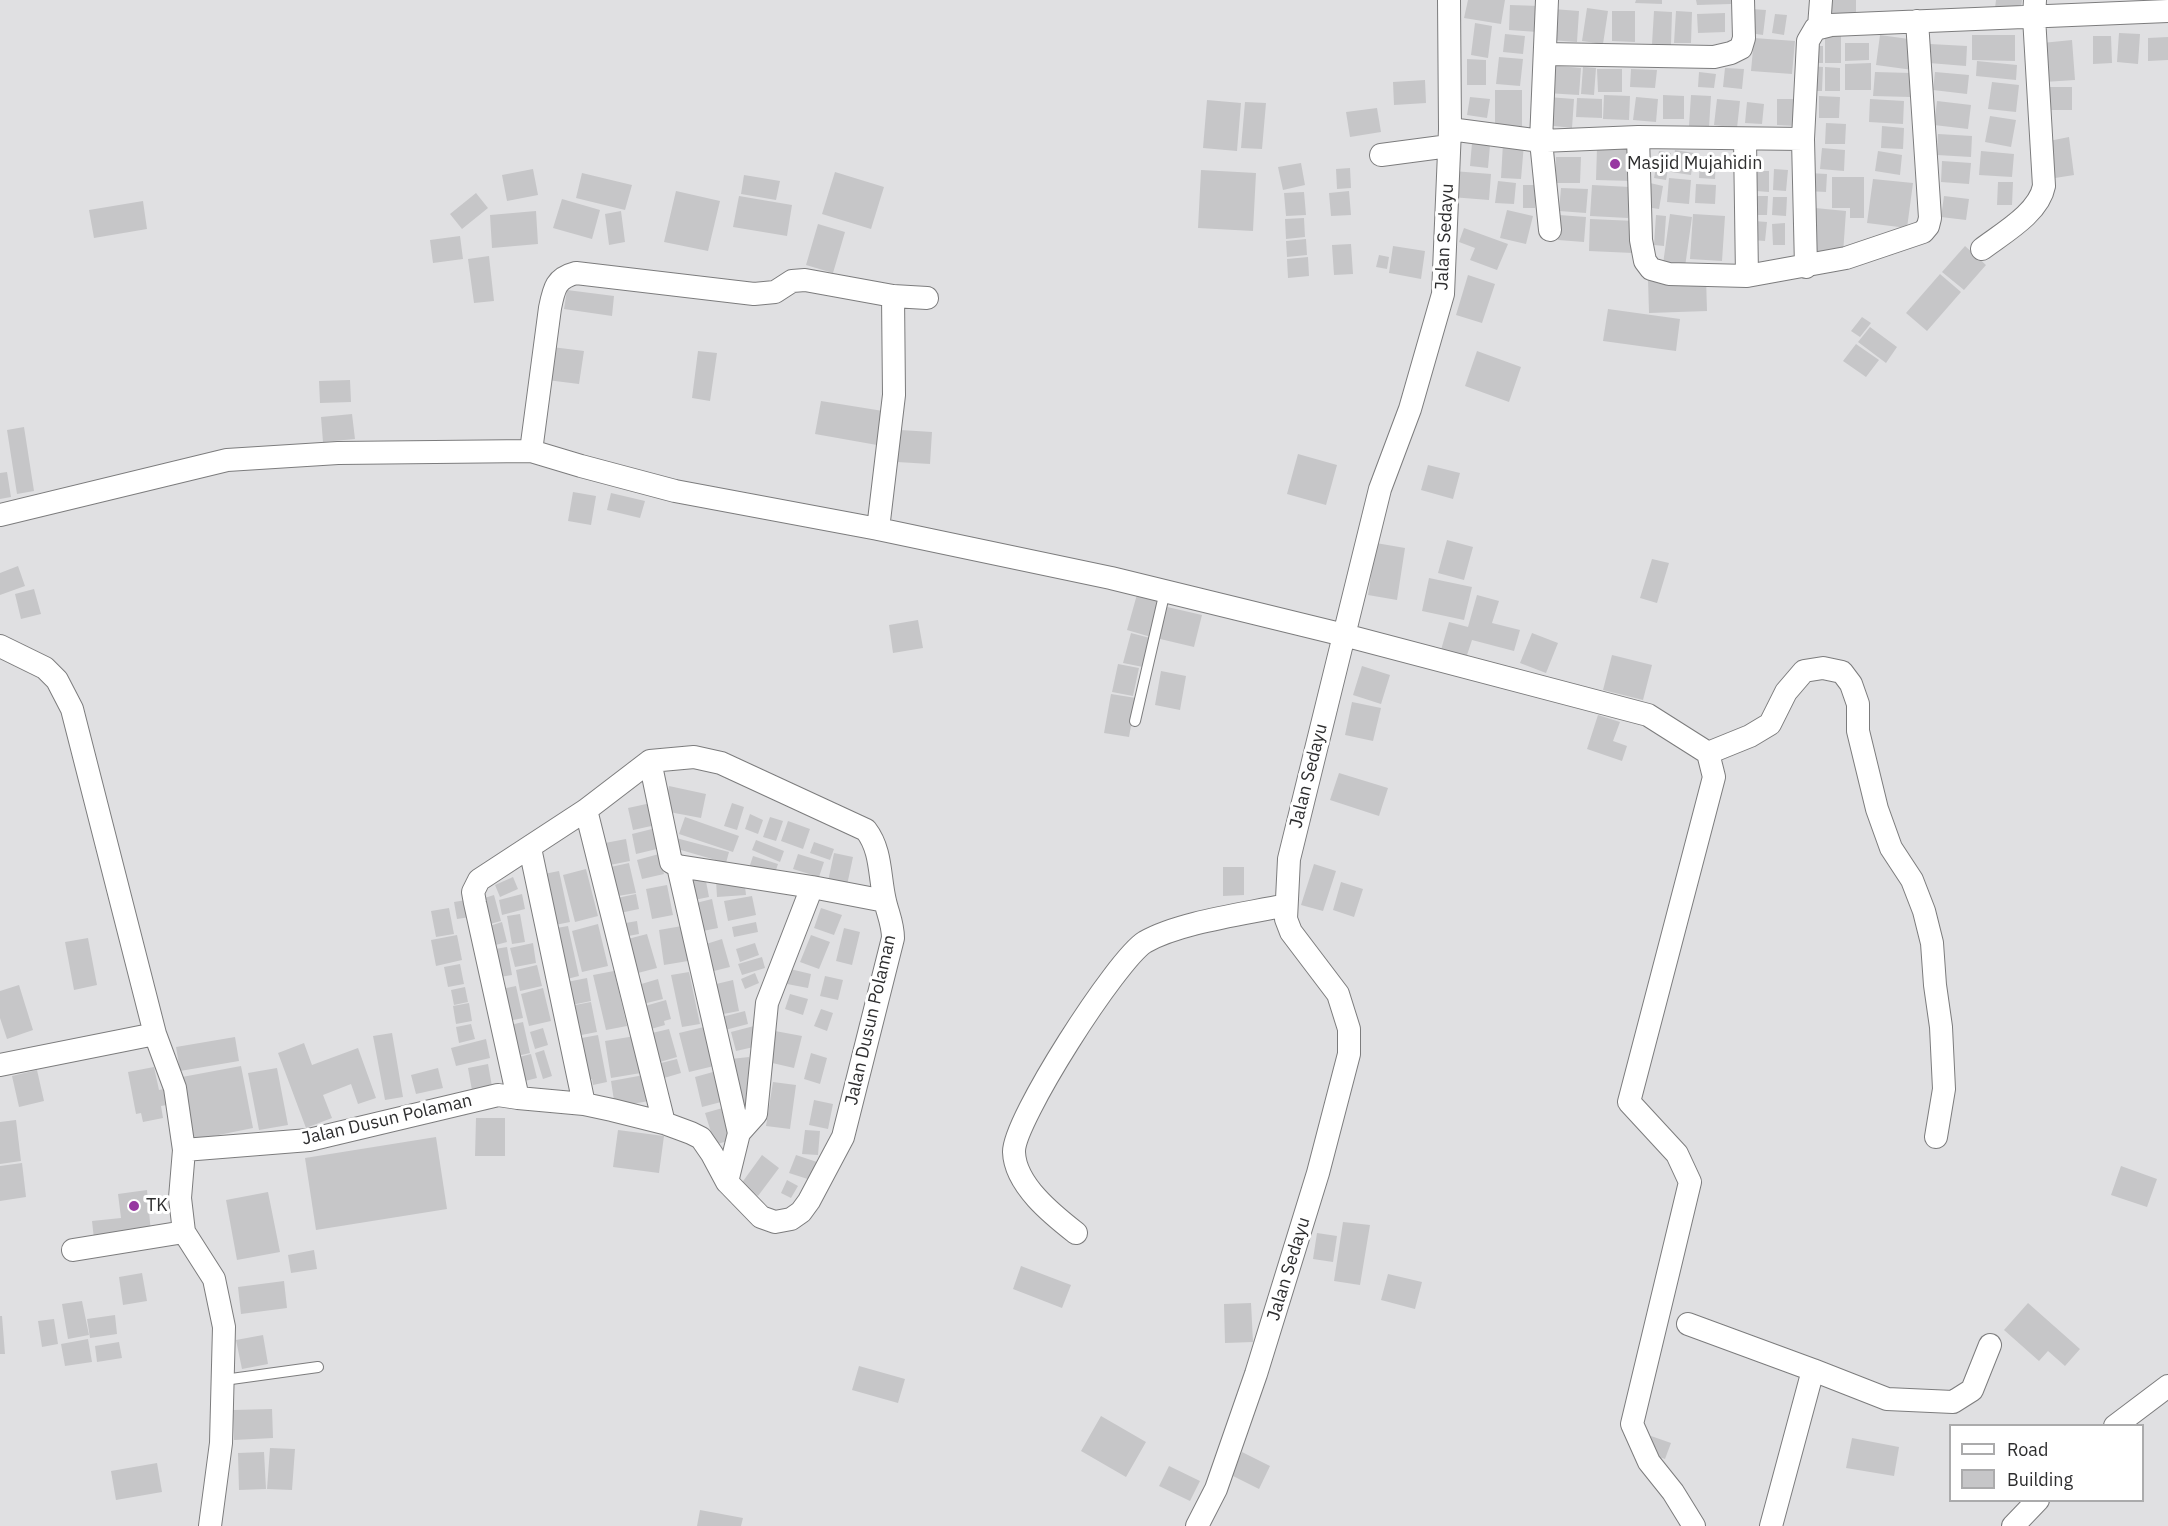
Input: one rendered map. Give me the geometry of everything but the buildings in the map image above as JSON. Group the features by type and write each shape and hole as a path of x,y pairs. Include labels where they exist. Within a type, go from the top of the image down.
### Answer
{"street":[{"name":"Jalan Sedayu","path":"1197,1526 1216,1489 1256,1374 1318,1173 1348,1054 1349,1029 1338,994 1291,932 1286,919 1289,859 1380,489 1410,409 1443,294 1450,137 1449,0"},
{"path":"1547,0 1541,141 1550,230"},
{"path":"1545,54 1714,57 1731,53 1741,48 1744,38 1743,0"},
{"path":"1819,27 1821,0"},
{"path":"1806,267 1803,139 1808,41 1819,27 1917,21 2034,8 2154,8"},
{"path":"1982,249 2036,207 2042,196 2044,186 2034,8"},
{"path":"1638,137 1641,240 1645,261 1651,269 1669,274 1747,276 1846,258 1923,232 1930,218 1917,21"},
{"path":"1381,155 1450,137 1541,141 1638,137 1803,139"},
{"path":"1745,140 1747,276"},
{"path":"531,451 550,308 558,283 566,276 576,273 754,294 776,292 792,281 805,280 893,296 927,298"},
{"path":"878,529 894,395 893,296"},
{"path":"0,515 227,459 338,453 531,451 675,491 878,529 1111,578 1344,635 1648,715 1708,753 1714,777 1629,1102 1677,1154 1690,1182 1632,1424 1649,1462 1673,1492 1694,1526"},
{"path":"0,646 45,668 57,680 72,709 155,1034 176,1088 184,1150 180,1198 184,1232 214,1278 224,1328 221,1443 210,1526"},
{"path":"1708,753 1750,736 1770,724 1786,692 1804,671 1823,668 1842,672 1851,684 1858,704 1858,731 1877,809 1891,848 1912,880 1924,911 1932,943 1941,1027 1944,1089 1936,1137"},
{"name":"Jalan Dusun Polaman","path":"184,1150 309,1140 498,1095 584,1104 664,1122 701,1138 727,1182 761,1217 775,1222 791,1219 801,1212 843,1137 893,938 892,922 885,901 874,840 867,830 721,762 694,757 650,761"},
{"path":"518,1098 473,892 479,880 586,810 650,761 672,862 678,866 885,901"},
{"path":"586,810 664,1122"},
{"path":"530,848 584,1104"},
{"path":"678,866 739,1133 727,1182"},
{"path":"739,1133 756,1114 767,1003 812,887"},
{"path":"1076,1233 1045,1209 1022,1178 1014,1152 1020,1127 1082,1019 1118,968 1143,943 1172,930 1286,905"},
{"path":"1,1062 155,1034"},
{"path":"73,1250 184,1232"},
{"path":"1688,1324 1887,1399 1953,1402 1972,1390 1990,1345"},
{"path":"1771,1526 1813,1370"},
{"path":"2116,1424 2168,1386"},
{"path":"2013,1526 2036,1502"}],"lane":[{"path":"1135,721 1165,591"},
{"path":"224,1380 318,1367"}],"place":[{"name":"Masjid Mujahidin","path":"1615,164"},
{"name":"TK","path":"134,1206"}]}
